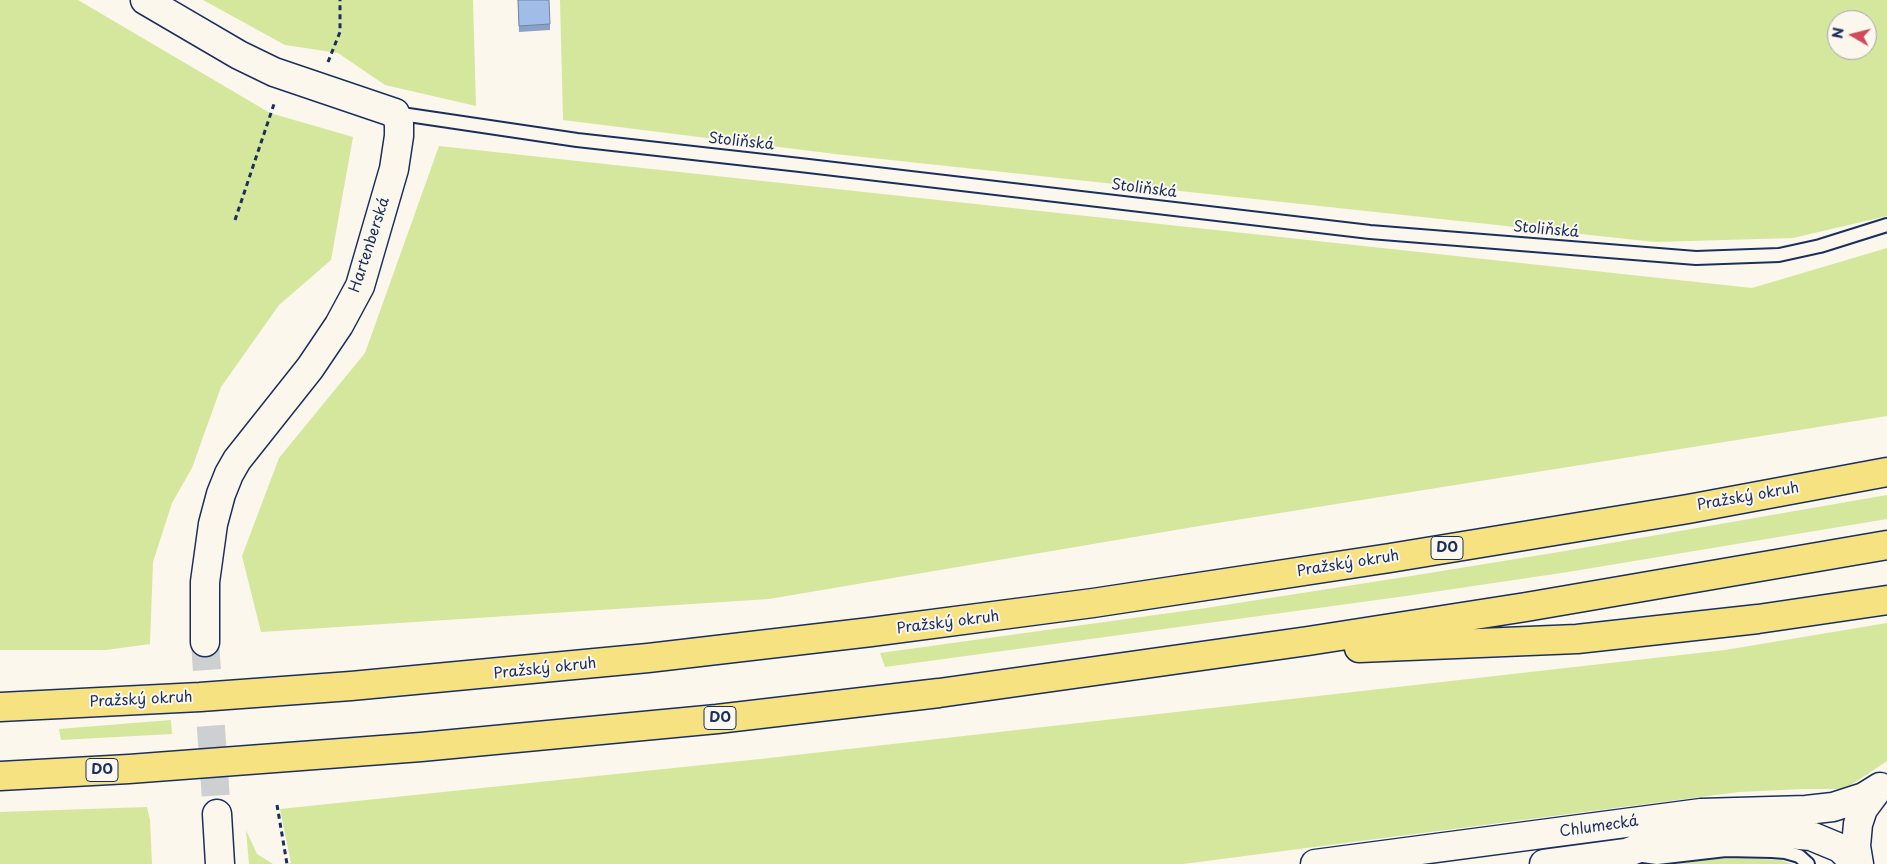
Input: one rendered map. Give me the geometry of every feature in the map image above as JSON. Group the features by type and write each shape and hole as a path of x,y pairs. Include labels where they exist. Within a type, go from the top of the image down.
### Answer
{"highway":[{"name":"Pražský okruh","path":"0,707 200,697 400,682 629,660 871,632 1103,602 1390,558 1688,508 1887,472"},
{"name":"D0","path":"0,776 350,754 576,733 939,693 1235,652 1526,607 1887,545"},
{"path":"1235,652 1577,639 1758,619 1887,600"}],"main road":[{"path":"145,0 239,55 274,72 395,113"},
{"name":"Hartenberská","path":"205,642 205,582 213,524 221,494 237,460 310,368 339,325 360,286 394,169 399,136 399,123 395,113"},
{"path":"1858,864 1856,839 1860,816 1871,797 1884,784"},
{"name":"Chlumecká","path":"1315,864 1701,813 1806,810 1833,807 1864,797 1884,784"},
{"path":"218,814 220,864"},
{"name":"Chlumecká","path":"1544,864 1626,853 1655,842 1696,836 1741,833 1788,833 1811,836 1830,843 1840,848 1858,864"}],"lane":[{"name":"Stoliňská","path":"395,113 577,140 1370,232 1696,258 1779,254 1820,246 1887,225"},
{"path":"1626,853 1657,858 1726,850 1772,851 1799,856 1808,864"}],"path":[{"path":"235,220 250,180 274,102 287,88 328,61 340,32 340,0"},
{"path":"277,805 287,864"}],"green space":[{"path":"0,0 78,0 270,113 353,137 331,260 279,305 221,387 192,468 172,503 153,562 150,644 106,650 0,650"},
{"path":"203,0 473,0 476,106 385,85 338,53 285,45"},
{"path":"560,0 1887,0 1887,216 1793,238 1655,242 835,154 563,120"},
{"path":"439,146 1752,288 1887,248 1887,416 1205,525 769,599 261,632 242,556 279,458 365,353"},
{"path":"1887,495 1887,519 1568,572 885,667 880,653 1206,608 1411,576"},
{"path":"1887,623 1887,761 1851,785 1839,789 1739,792 1183,864 285,864 291,863 280,809 760,759 1725,650"},
{"path":"171,720 172,734 61,740 59,729"},
{"path":"147,807 150,820 152,864 0,864 0,812"},
{"path":"246,830 257,854 273,864 249,864"},
{"path":"1712,859 1781,860 1792,864 1673,864"}],"building":[{"path":"518,0 549,0 550,24 519,26"}],"tunnel":[{"path":"205,642 217,814"}]}
